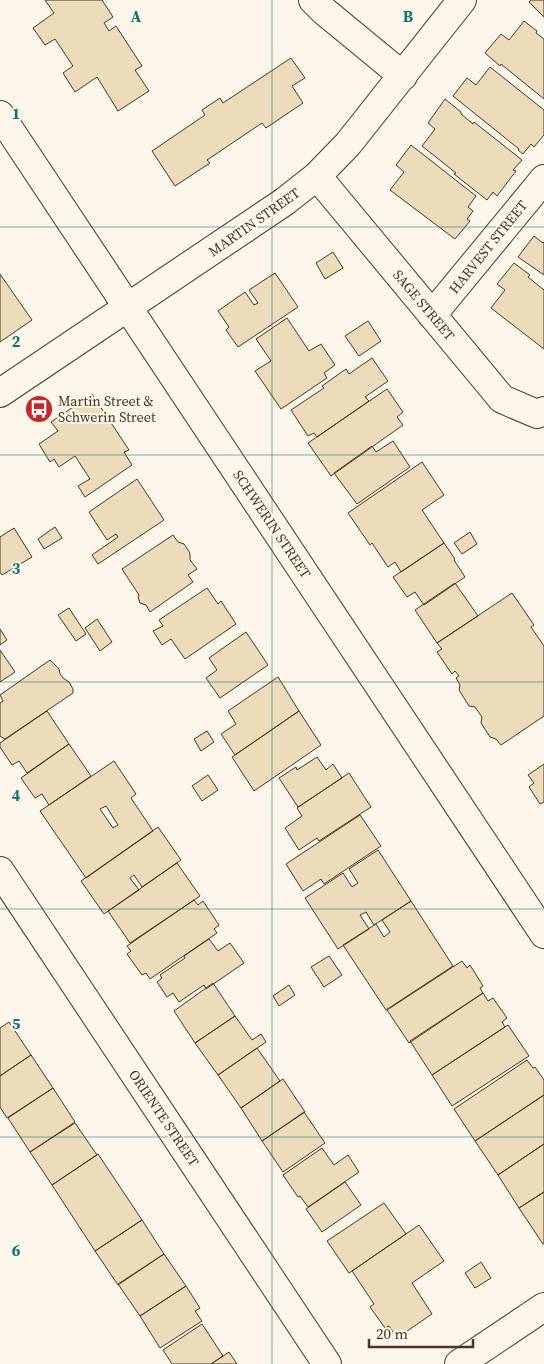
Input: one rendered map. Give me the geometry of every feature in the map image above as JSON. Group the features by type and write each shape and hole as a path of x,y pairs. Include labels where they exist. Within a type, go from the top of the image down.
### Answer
{"street":[{"path":"313,0 403,76"},
{"name":"MARTIN STREET","path":"0,393 284,202 318,176 348,144 462,0"},
{"name":"SCHWERIN STREET","path":"0,115 544,934"},
{"name":"SAGE STREET","path":"318,176 502,399 537,414 544,411"},
{"name":"HARVEST STREET","path":"432,315 544,179"},
{"name":"ORIENTE STREET","path":"0,871 327,1364"},
{"path":"459,1364 544,1307"}],"building":[{"path":"45,0 102,0 113,17 104,23 109,31 116,26 142,66 135,70 149,91 118,111 97,77 75,92 63,73 73,66 55,39 45,45 33,28 54,13"},
{"path":"531,0 544,0 544,17 529,2"},
{"path":"524,21 544,39 544,99 485,53 501,34 509,40"},
{"path":"291,58 305,78 292,86 303,103 266,128 262,123 207,160 210,163 175,186 152,151 205,115 202,110 220,98 223,103"},
{"path":"490,67 544,110 544,135 534,147 531,144 523,154 453,96 467,78 476,85"},
{"path":"445,99 473,124 474,122 522,160 513,170 516,171 497,196 493,192 487,200 422,146 435,129 428,123"},
{"path":"411,145 476,196 468,207 473,211 467,219 470,221 455,239 390,190 404,172 396,165"},
{"path":"534,236 544,242 544,275 518,257"},
{"path":"333,252 343,268 325,279 316,263"},
{"path":"514,263 530,275 528,277 544,290 544,349 491,308 505,290 497,284"},
{"path":"275,273 298,307 238,347 226,330 229,327 218,311 245,292 254,305 258,303 249,290"},
{"path":"0,274 32,320 0,342"},
{"path":"287,318 309,351 321,344 335,365 324,373 327,378 281,409 255,371 271,361 256,339"},
{"path":"368,321 381,341 359,356 345,336"},
{"path":"372,358 388,381 365,397 369,401 317,437 314,433 308,436 291,410 324,388 322,386 346,369 349,374"},
{"path":"387,389 403,412 397,417 403,425 331,476 308,443"},
{"path":"92,394 129,450 124,452 132,465 85,497 78,486 90,479 75,456 59,467 54,459 50,462 39,444 58,431 51,422"},
{"path":"393,441 410,467 357,504 334,473 372,446 376,452"},
{"path":"422,462 444,495 422,510 444,543 401,572 395,562 388,567 348,513"},
{"path":"137,479 164,520 98,564 92,555 118,537 116,534 107,540 89,512"},
{"path":"55,527 62,538 44,549 38,539"},
{"path":"14,528 32,557 2,575 0,572 0,537"},
{"path":"470,532 477,544 462,554 454,543"},
{"path":"173,535 178,542 184,544 190,553 190,560 197,569 188,575 193,582 150,612 146,605 140,603 139,595 122,569"},
{"path":"444,543 465,577 424,605 415,592 407,597 393,577"},
{"path":"455,583 478,616 437,643 415,610"},
{"path":"207,588 218,604 221,601 236,624 185,659 171,639 162,645 153,631 163,626 159,620"},
{"path":"512,593 534,625 531,627 544,646 544,716 501,745 496,739 490,737 481,723 482,717 475,707 469,706 459,690 460,685 456,678 459,676 455,671 452,674 437,652 442,649 437,643"},
{"path":"69,608 86,634 76,641 58,615"},
{"path":"97,619 112,642 100,651 85,628"},
{"path":"0,629 7,640 0,645"},
{"path":"246,632 268,665 220,698 206,678 217,670 209,658"},
{"path":"0,650 15,672 0,682"},
{"path":"50,660 59,669 63,678 69,682 73,693 5,739 0,736 0,703 3,701 0,695"},
{"path":"278,677 299,711 235,755 221,734 236,724 228,711"},
{"path":"47,711 69,744 27,773 19,761 12,765 0,747 0,743"},
{"path":"299,711 321,745 254,791 232,757"},
{"path":"207,731 214,742 201,751 194,739"},
{"path":"69,744 91,776 49,805 42,794 35,798 21,778"},
{"path":"317,757 326,770 333,764 342,778 298,807 279,778 296,767 297,770"},
{"path":"114,761 136,794 131,798 153,831 86,878 40,811","holes":["106,806 118,825 113,828 100,809"]},
{"path":"544,764 544,802 540,804 529,787 534,783 528,775"},
{"path":"349,773 371,807 319,841 317,838 299,850 285,828 302,816 297,808"},
{"path":"208,775 218,790 202,801 192,786"},
{"path":"360,815 381,846 324,884 321,879 303,891 286,864"},
{"path":"158,827 181,860 142,887 134,875 130,878 139,890 104,914 81,881"},
{"path":"378,850 411,901 374,925 366,912 360,915 369,929 338,949 305,898 343,873 352,887 358,883 349,869"},
{"path":"177,863 200,896 130,943 108,911"},
{"path":"194,900 198,905 203,901 219,925 214,929 217,933 150,979 146,973 142,975 127,954 131,951 127,946"},
{"path":"411,901 453,966 386,1010 343,945 376,924 384,937 390,932 382,920"},
{"path":"209,939 218,951 230,943 244,963 206,989 204,985 179,1002 173,993 167,997 157,982 162,978 160,975"},
{"path":"329,956 342,975 324,987 311,967"},
{"path":"462,961 467,968 470,965 483,986 480,988 483,993 409,1043 387,1010"},
{"path":"213,983 235,1016 195,1043 174,1011"},
{"path":"289,985 295,995 279,1006 273,996"},
{"path":"483,993 488,1001 493,998 507,1018 502,1022 505,1027 432,1075 410,1041"},
{"path":"235,1016 252,1040 261,1034 266,1042 218,1075 195,1043"},
{"path":"9,1022 31,1055 0,1076 0,1028"},
{"path":"508,1025 529,1056 452,1106 432,1075"},
{"path":"257,1048 280,1081 241,1108 218,1075"},
{"path":"31,1055 53,1088 7,1118 0,1107 0,1076"},
{"path":"527,1060 533,1068 535,1067 544,1080 544,1095 475,1141 454,1109"},
{"path":"283,1079 305,1112 262,1141 241,1108"},
{"path":"53,1088 75,1122 30,1152 8,1118"},
{"path":"544,1095 544,1144 498,1175 475,1141"},
{"path":"304,1112 325,1143 283,1172 262,1141"},
{"path":"75,1123 97,1155 52,1185 30,1152"},
{"path":"544,1144 544,1192 519,1208 498,1175"},
{"path":"322,1148 334,1165 348,1155 359,1172 308,1207 300,1196 298,1197 283,1175"},
{"path":"98,1154 142,1220 95,1251 52,1185"},
{"path":"345,1182 361,1205 322,1232 306,1209"},
{"path":"544,1192 544,1244 543,1244 519,1208"},
{"path":"384,1203 406,1234 349,1273 327,1241"},
{"path":"142,1220 164,1254 118,1285 95,1251"},
{"path":"419,1225 444,1261 412,1283 432,1314 397,1338 389,1326 385,1328 370,1307 374,1304 352,1271"},
{"path":"164,1254 186,1286 140,1316 118,1284"},
{"path":"481,1262 491,1278 475,1288 465,1273"},
{"path":"186,1286 200,1308 195,1311 202,1321 160,1348 140,1316"},
{"path":"202,1324 223,1356 211,1364 172,1364 163,1350"},
{"path":"229,1352 237,1364 211,1364"}],"place":[{"name":"Martin Street & Schwerin Street","path":"39,409"}]}
